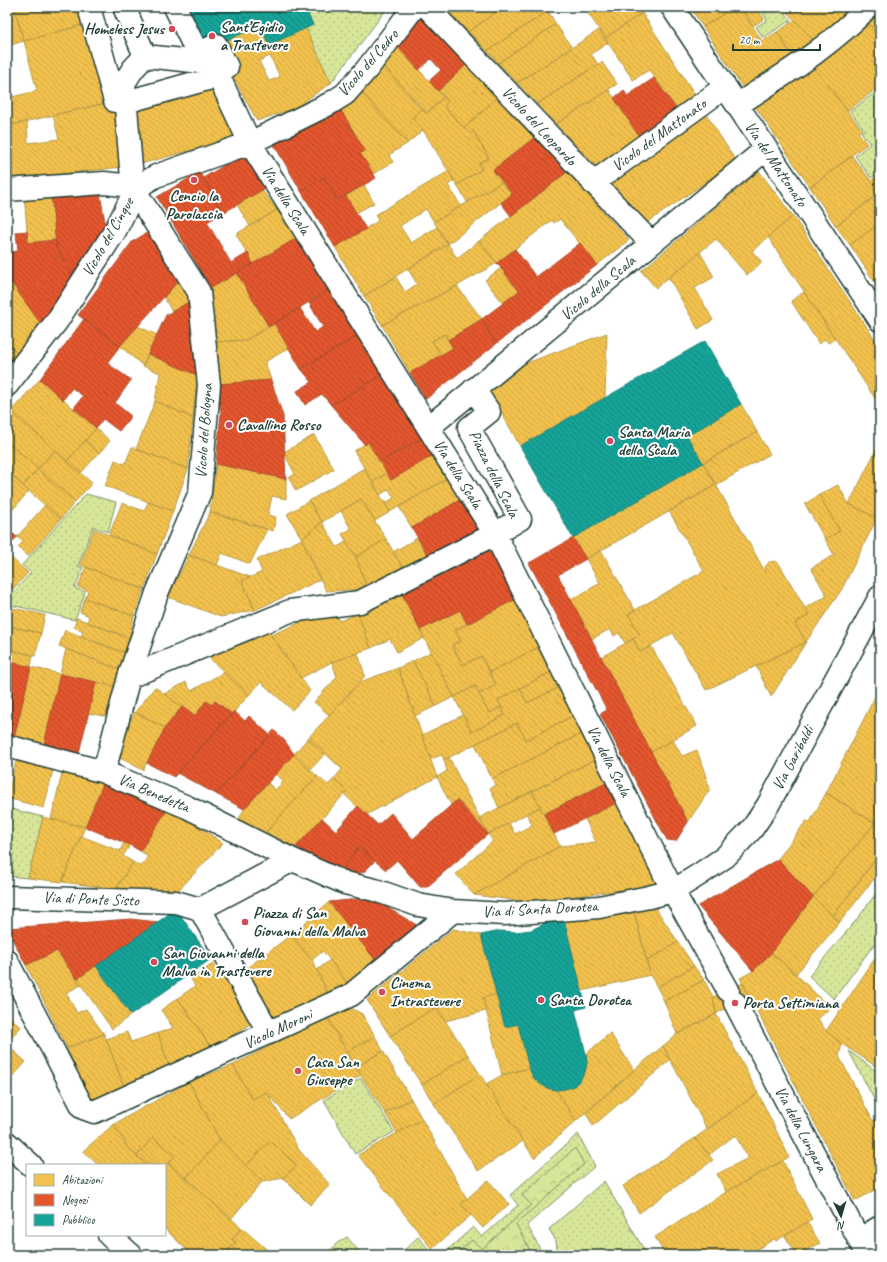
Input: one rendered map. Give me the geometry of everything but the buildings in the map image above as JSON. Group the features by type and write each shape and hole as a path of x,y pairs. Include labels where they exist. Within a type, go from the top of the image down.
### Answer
{"street":[{"path":"89,7 115,101 133,100 208,79 227,67 216,45 198,54 175,7"},
{"path":"124,7 145,56"},
{"name":"Vicolo del Cedro","path":"250,142 329,104 345,94 414,7"},
{"name":"Vicolo del Leopardo","path":"427,7 651,243"},
{"name":"Via del Mattonato","path":"672,7 880,320"},
{"path":"737,105 819,50 868,7"},
{"path":"134,191 124,83 133,68 145,56"},
{"path":"145,56 211,63 217,73"},
{"name":"Via della Scala","path":"217,73 250,142 495,534 673,891 731,997"},
{"name":"Vicolo del Mattonato","path":"593,183 725,87"},
{"name":"Vicolo del Cinque","path":"7,385 57,321 116,231 134,191 144,182 156,176 250,142"},
{"name":"Vicolo della Scala","path":"429,427 766,148"},
{"path":"7,190 104,183 123,185 134,191"},
{"name":"Vicolo del Bologna","path":"104,772 129,677 157,594 200,492 209,385 199,292 134,191"},
{"name":"Piazza della Scala","path":"474,389 489,412 469,428 520,519 495,534"},
{"path":"129,677 290,611 360,602 495,534"},
{"name":"Via Garibaldi","path":"673,891 725,856 752,829 760,817 880,597"},
{"name":"Via Benedetta","path":"7,746 104,772 187,807 293,860"},
{"path":"269,1033 200,909 293,860"},
{"name":"Via di Santa Dorotea","path":"293,860 345,883 375,890 418,905 454,912 504,914 599,907 673,891"},
{"name":"Via di Ponte Sisto","path":"7,897 176,902 200,909"},
{"name":"Vicolo Moroni","path":"7,961 83,1108 94,1112 351,995 454,912"},
{"name":"Via della Lungara","path":"731,997 863,1247"},
{"path":"7,1143 30,1164"},
{"path":"863,1247 880,1227"},
{"path":"110,1236 132,1255"}],"green space":[{"path":"388,7 331,83 306,28 313,25 305,8"},
{"path":"759,7 787,7 784,11 791,20 763,38 756,27 767,20"},
{"path":"880,89 880,174 879,172 871,178 855,156 870,144 861,132 864,130 850,111"},
{"path":"86,494 116,502 108,532 93,527 78,566 83,568 75,588 85,592 75,620 7,604 7,599 31,573 22,565"},
{"path":"7,808 43,817 28,878 7,876"},
{"path":"880,888 880,936 834,999 809,976 858,918"},
{"path":"849,1051 880,1074 880,1111"},
{"path":"361,1078 394,1132 355,1154 324,1100"},
{"path":"578,1134 595,1166 527,1225 539,1247 540,1255 442,1255 473,1227 482,1237 518,1205 510,1195"},
{"path":"575,1148 584,1164 516,1224 530,1250 531,1255 455,1255 472,1240 482,1249 531,1205 522,1195"},
{"path":"604,1181 647,1255 558,1255 556,1241 549,1229"},
{"path":"347,1237 362,1255 332,1255 329,1252 336,1244"},
{"path":"418,1237 429,1249 422,1255 399,1255"}],"place":[{"name":"Homeless Jesus","path":"172,29"},
{"name":"Sant’Egidio a Trastevere","path":"212,36"},
{"name":"Cencio la Parolaccia","path":"194,180"},
{"name":"Cavallino Rosso","path":"229,425"},
{"name":"Santa Maria della Scala","path":"610,441"},
{"name":"Piazza di San Giovanni della Malva","path":"245,922"},
{"name":"San Giovanni della Malva in Trastevere","path":"154,962"},
{"name":"Cinema Intrastevere","path":"382,992"},
{"name":"Santa Dorotea","path":"541,1000"},
{"name":"Porta Settimiana","path":"735,1003"},
{"name":"Casa San Giuseppe","path":"298,1071"}]}
